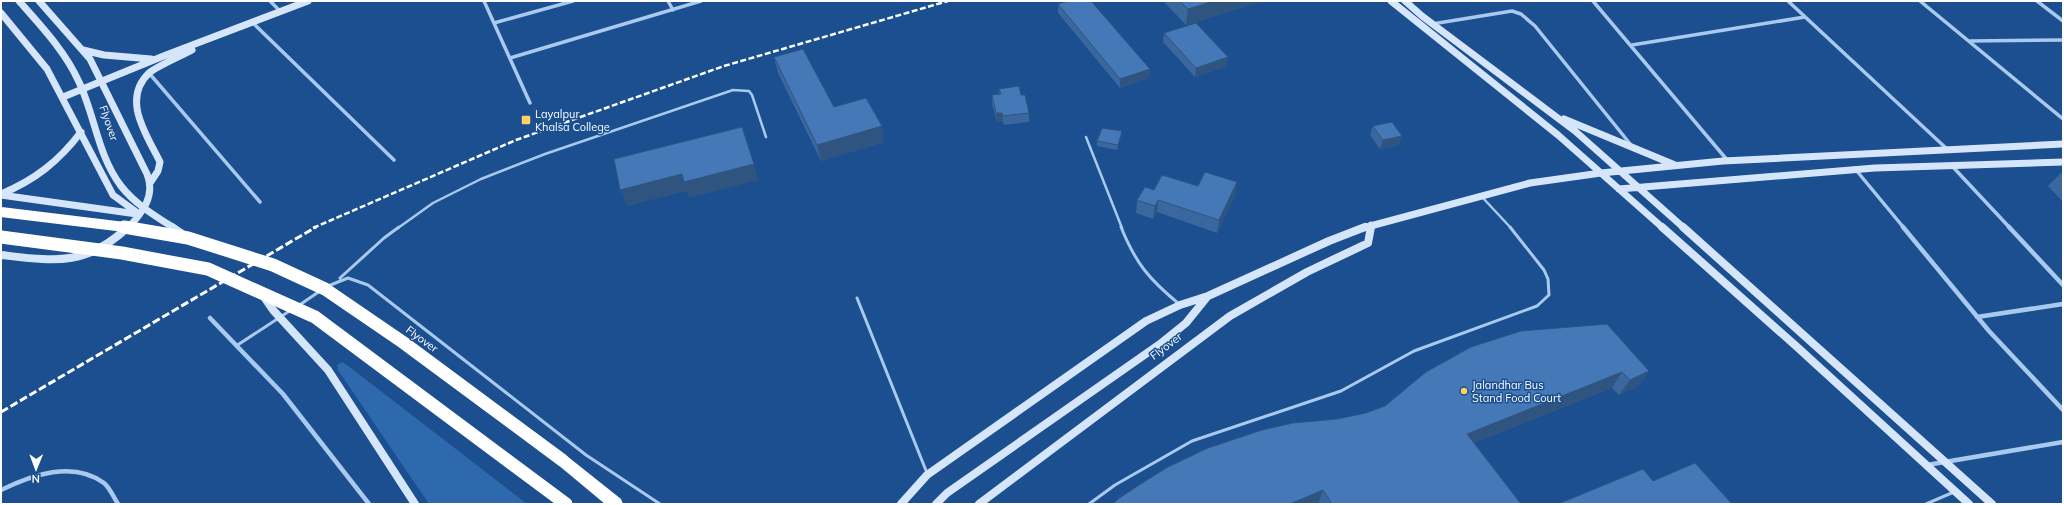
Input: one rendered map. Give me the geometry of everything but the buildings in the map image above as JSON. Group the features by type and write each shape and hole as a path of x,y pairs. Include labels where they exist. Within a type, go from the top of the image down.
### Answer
{"highway":[{"name":"Flyover","path":"1,212 147,230 188,238 273,265 325,289 404,343 562,460 616,504"},
{"path":"1,237 122,254 208,269 315,316 566,504"}],"street":[{"name":"Flyover","path":"19,1 65,57 79,82 107,160 122,186 149,211 188,238"},
{"path":"1,255 64,260 91,254 117,238 139,214 151,194 146,168 90,59 39,1"},
{"path":"270,1 281,12"},
{"path":"63,97 155,59 308,1"},
{"path":"484,1 530,103"},
{"path":"494,23 574,1"},
{"path":"668,1 673,10"},
{"path":"510,58 702,1"},
{"path":"1391,1 1558,135 1796,346 1969,504"},
{"path":"1405,1 1432,24 1575,131 1992,504"},
{"path":"1593,1 1632,45 1728,161"},
{"path":"1788,1 1947,149"},
{"path":"1920,1 2063,118"},
{"path":"2037,1 2063,21"},
{"path":"1432,24 1503,11 1521,14 1535,26 1633,147"},
{"path":"1,13 47,69 113,195 139,214"},
{"path":"1632,45 1806,17"},
{"path":"253,23 394,160"},
{"path":"150,183 158,171 160,162 136,112 136,92 149,73 231,31"},
{"path":"1970,41 2063,40"},
{"path":"83,50 104,55 155,59"},
{"path":"149,73 260,202"},
{"path":"1552,114 1678,166"},
{"path":"1,195 24,186 43,172 56,161 81,132"},
{"path":"901,504 928,475 1146,321 1180,305 1208,296 1329,240 1371,225 1530,183 1601,173 1728,161 2063,144"},
{"path":"1619,189 1856,170 2063,162"},
{"path":"1952,166 2063,285"},
{"path":"1856,170 1977,317 2063,410"},
{"path":"1,195 139,214"},
{"name":"Flyover","path":"979,504 1230,316 1307,272 1368,244 1371,225"},
{"path":"260,292 273,310 328,370 415,504"},
{"path":"936,504 947,493 1160,344 1186,323 1208,296"},
{"path":"1977,317 2063,304"},
{"path":"210,318 282,394 369,504"},
{"path":"1927,465 2063,442"},
{"path":"1,490 28,477 60,471 85,473 105,484 118,504"}],"lane":[{"path":"236,346 340,278 390,234 434,203 481,179 545,154 733,90 749,91 766,137"},
{"path":"1086,137 1128,244 1139,265 1154,282 1180,305"},
{"path":"1089,504 1115,485 1192,441 1340,391 1414,351 1537,306 1549,295 1548,279 1538,263 1512,230 1481,195"},
{"path":"340,278 358,280 368,285 586,455 660,504"},
{"path":"857,298 928,475"},
{"path":"1926,504 1955,492"}],"shaded area":[{"path":"342,362 527,504 429,504 338,370 337,365"}],"railway":[{"path":"313,228 516,140 724,66 948,1"},
{"path":"1,412 316,227"}],"place":[{"name":"Layalpur Khalsa College","path":"526,120"},
{"name":"Jalandhar Bus Stand Food Court","path":"1464,391"}]}
